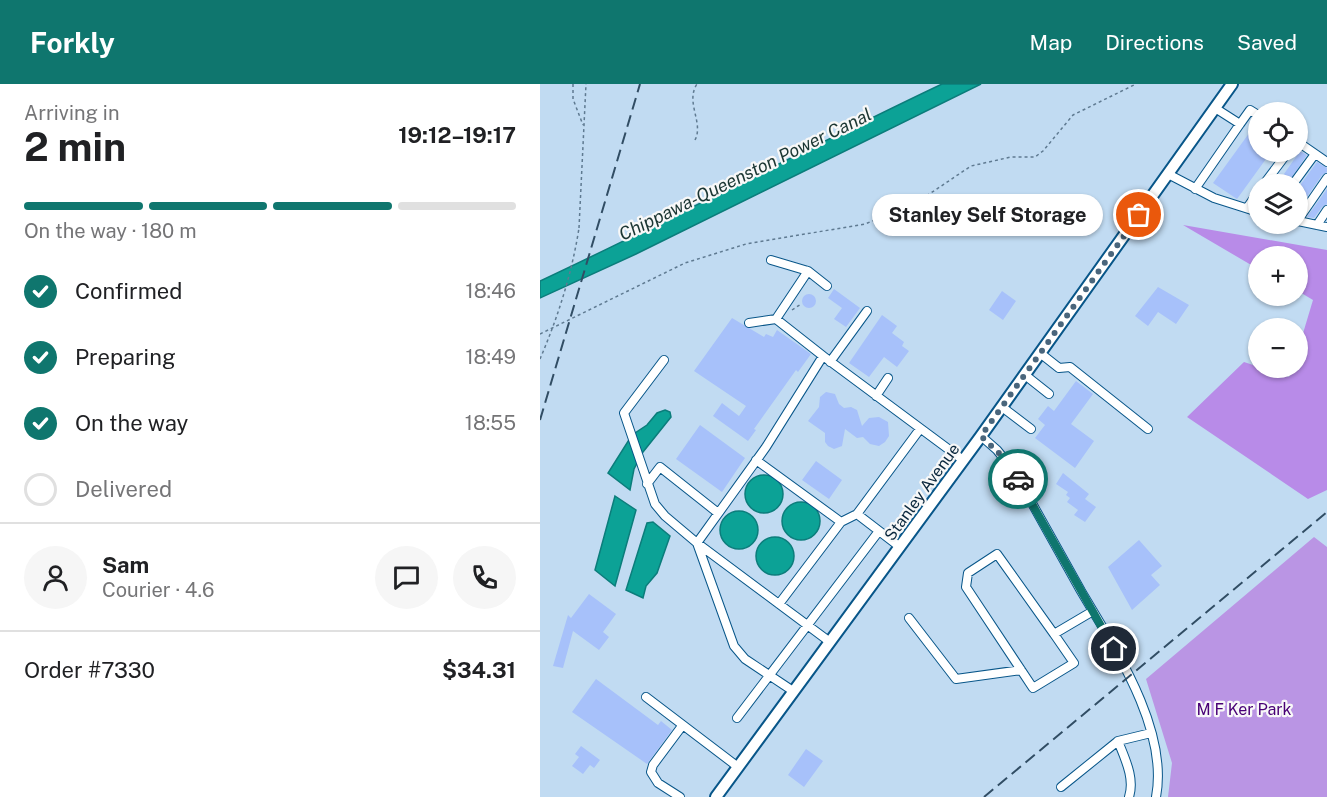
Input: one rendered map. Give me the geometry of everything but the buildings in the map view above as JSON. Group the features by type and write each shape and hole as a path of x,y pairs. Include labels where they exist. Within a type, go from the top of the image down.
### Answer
{"main road":[{"name":"Stanley Avenue","path":"716,797 1002,407 1232,84"}],"street":[{"path":"1215,108 1240,124"},
{"path":"1195,189 1248,113"},
{"path":"1308,149 1327,162"},
{"path":"1300,174 1315,154"},
{"path":"1168,174 1214,198 1247,208"},
{"path":"1308,206 1327,178"},
{"path":"1317,225 1327,210"},
{"path":"1308,223 1327,227"},
{"path":"771,260 808,271 827,286"},
{"path":"776,319 808,271"},
{"path":"830,362 867,312"},
{"path":"749,323 776,319 830,362 963,460"},
{"path":"1040,353 1059,368 1071,367 1148,429"},
{"path":"697,543 756,460 823,356"},
{"path":"664,360 624,413 655,504 697,543 830,642"},
{"path":"1025,375 1049,394"},
{"path":"876,396 888,378"},
{"path":"1002,407 1031,429"},
{"path":"778,604 841,522 857,513 920,429"},
{"path":"981,436 997,450 1014,471 1129,677 1151,733 1158,770 1156,797"},
{"path":"756,460 841,522"},
{"path":"647,484 660,467 718,513"},
{"path":"857,513 900,547"},
{"path":"737,718 879,531"},
{"path":"697,543 734,646 745,659 793,691"},
{"path":"997,554 1054,634 1074,663 1033,688 966,587 968,573 997,554"},
{"path":"1054,634 1093,611"},
{"path":"909,618 956,678 1022,670"},
{"path":"646,697 681,726 738,767"},
{"path":"680,797 658,783 651,772 653,765 681,726"},
{"path":"1061,787 1118,741 1151,733"},
{"path":"1118,741 1131,774 1132,789 1129,797"}],"path":[{"path":"573,84 573,99 583,125"},
{"path":"540,360 560,310 575,253 579,228 586,84"},
{"path":"695,140 698,134 693,100 697,84"},
{"path":"540,334 695,260 746,244 788,235 854,227 916,203 971,166 1011,157 1035,157 1068,120 1080,111 1136,84"}],"green space":[{"name":"M F Ker Park","path":"1314,537 1327,547 1327,797 1168,797 1172,763 1146,679"}],"shaded area":[{"name":"Chippawa-Queenston Power Canal","path":"942,84 981,84 636,254 540,298 540,281"},
{"path":"1183,225 1304,246 1248,246 1248,263"},
{"path":"1308,247 1327,250 1327,490 1308,499 1187,417 1244,362 1248,363 1248,378 1308,378 1308,318 1313,300 1308,297"},
{"path":"665,410 670,412 671,417 643,452 634,469 630,490 608,473 632,435 647,425 657,413"},
{"path":"764,475 777,481 783,494 777,507 764,513 751,507 745,494 751,481"},
{"path":"615,496 636,510 615,586 595,570"},
{"path":"801,502 814,508 820,521 814,534 801,540 788,534 782,521 788,508"},
{"path":"739,511 752,517 758,530 752,543 739,549 726,543 720,530 726,517"},
{"path":"653,522 670,536 657,573 646,586 643,598 626,590 647,523"},
{"path":"775,537 788,543 794,556 788,569 775,575 762,569 756,556 762,543"}],"railway":[{"path":"540,420 640,84"},
{"path":"984,797 1327,512"}],"way so far":[{"path":"1018,479 1006,460 990,442 981,436 1139,215"}],"place":[{"name":"Stanley Self Storage","path":"1139,215"}],"route":[{"path":"1018,479 1114,649"}]}
